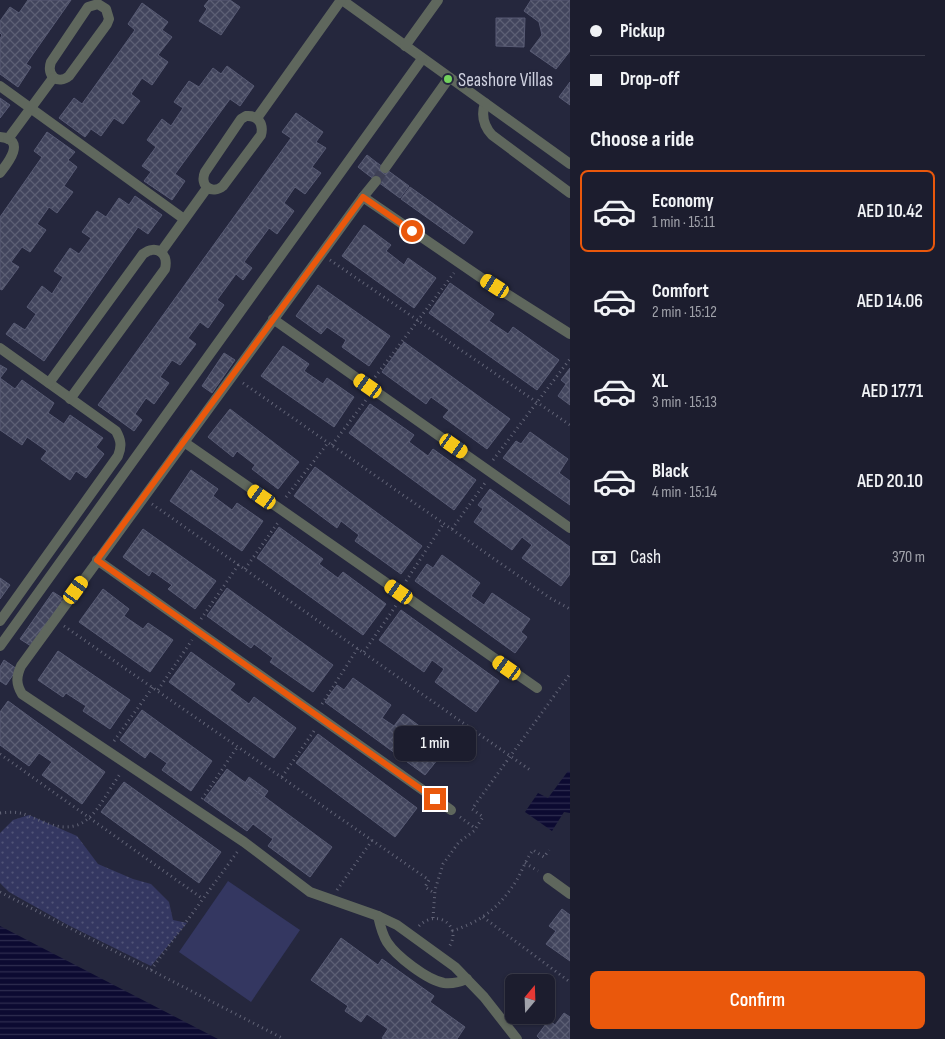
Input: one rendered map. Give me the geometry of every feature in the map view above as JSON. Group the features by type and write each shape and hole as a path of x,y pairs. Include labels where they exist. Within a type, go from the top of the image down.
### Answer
{"street":[{"path":"257,118 342,0 570,164"},
{"path":"405,46 438,0"},
{"path":"98,4 102,6 108,14 107,24 69,76 65,80 54,78 50,74 51,62 88,8 98,4"},
{"path":"0,646 422,59"},
{"path":"0,173 14,150 13,144 4,138 31,109 54,78"},
{"path":"385,168 449,78"},
{"path":"0,86 184,220"},
{"path":"485,103 483,120 492,135 570,193"},
{"path":"251,116 257,118 262,125 261,135 223,186 218,190 207,188 202,178 204,172 242,119 251,116"},
{"path":"376,181 232,375 21,666 17,673 18,687 22,694 244,842 310,892 378,916 397,925 441,956 467,979 517,1039"},
{"path":"161,252 207,188"},
{"path":"363,197 461,264 570,334"},
{"path":"49,384 143,254 148,250 155,249 161,252 165,256 164,269 70,399"},
{"path":"273,319 570,528"},
{"path":"0,348 116,431 120,438 118,456 0,621"},
{"path":"184,442 537,688"},
{"path":"97,560 451,810"},
{"path":"548,878 570,894"},
{"path":"378,916 386,940 393,951 408,963 441,983 454,983 467,979"}],"path":[{"path":"322,254 570,425"},
{"path":"245,569 281,510 371,388 418,320 461,264"},
{"path":"452,529 489,471 537,402 570,359"},
{"path":"232,375 550,598 570,609"},
{"path":"143,497 530,770"},
{"path":"364,652 444,523"},
{"path":"158,690 239,564"},
{"path":"55,619 429,880 425,887 434,893"},
{"path":"282,777 358,648"},
{"path":"433,918 434,893 438,877 450,853 475,828 483,817 472,809 570,674"},
{"path":"107,750 153,687"},
{"path":"195,809 238,746"},
{"path":"0,754 203,899"},
{"path":"0,813 18,811 63,828 81,825 89,818 127,764"},
{"path":"451,810 475,828"},
{"path":"330,899 373,840"},
{"path":"151,970 244,842"},
{"path":"452,931 483,917 505,898 533,850 544,857 549,850"},
{"path":"0,892 284,1039"},
{"path":"483,917 570,982"},
{"path":"411,935 425,920 433,918 444,920 452,931 452,940 450,946 441,956"}],"shaded area":[{"path":"568,771 570,772 570,813 564,812 552,831 525,812 538,793 548,798"},
{"path":"29,815 77,836 98,864 133,879 151,884 169,902 173,920 187,923 151,966 68,925 9,892 0,883 0,833 13,820"},
{"path":"228,881 300,930 251,1002 179,952"},
{"path":"0,926 218,1039 0,1039"}],"building":[{"path":"28,0 71,0 26,64 31,67 18,87 0,74 0,39 2,35 0,33 0,21 10,7 19,13"},
{"path":"209,0 230,0 240,7 221,35 199,21 207,9 204,6"},
{"path":"531,0 570,0 570,51 556,69 530,51 542,35 539,22 524,11"},
{"path":"142,3 168,22 162,30 172,37 158,55 168,62 152,85 142,78 131,94 140,101 123,124 114,118 101,136 91,129 85,137 59,118 74,98 82,104 135,30 128,24"},
{"path":"496,18 525,18 524,47 496,46"},
{"path":"227,66 254,86 240,106 230,99 175,174 185,181 172,200 144,181 151,172 142,166 156,147 147,140 162,119 171,126 183,108 174,102 189,81 199,87 213,68 221,74"},
{"path":"570,82 570,105 559,97"},
{"path":"0,98 10,105 0,118"},
{"path":"296,113 323,132 316,142 326,148 312,167 321,173 305,194 295,187 284,203 294,211 277,234 269,228 244,262 252,268 243,280 236,274 217,300 224,305 208,328 200,322 188,338 196,344 180,365 172,360 160,377 169,383 154,404 146,398 135,414 142,420 134,431 98,405 291,138 282,132"},
{"path":"47,132 75,152 68,160 77,167 64,186 73,192 57,213 49,207 37,224 46,230 30,252 22,247 11,262 19,267 2,290 0,289 0,217 42,157 34,151"},
{"path":"367,155 376,162 367,174 358,167"},
{"path":"376,162 409,186 400,198 367,174"},
{"path":"410,187 473,232 464,244 401,199"},
{"path":"135,196 162,215 148,234 138,227 44,361 6,334 14,323 25,330 36,314 27,307 42,286 52,294 63,277 54,271 70,248 79,254 91,238 82,232 97,211 106,217 119,198 129,205"},
{"path":"364,225 391,245 386,251 404,265 408,258 436,278 414,308 342,256"},
{"path":"450,283 494,314 489,321 508,334 513,327 559,360 537,390 429,313"},
{"path":"318,285 390,336 369,366 342,347 346,340 327,327 321,334 296,316"},
{"path":"404,342 510,419 487,449 443,417 449,410 431,397 426,404 382,372"},
{"path":"283,346 309,364 304,371 323,384 327,378 354,397 334,427 261,376"},
{"path":"224,353 235,360 212,393 202,386"},
{"path":"0,365 7,369 0,378"},
{"path":"570,368 570,405 558,396 566,384 561,380"},
{"path":"0,378 15,389 22,380 54,403 48,413 64,424 70,415 103,438 96,447 104,454 86,478 76,471 70,480 41,459 47,451 27,437 22,445 0,430"},
{"path":"370,404 414,435 409,442 428,456 433,449 476,480 454,510 349,433"},
{"path":"230,409 299,462 278,489 252,469 255,465 237,451 233,457 208,437"},
{"path":"530,432 568,459 559,473 570,481 570,505 503,458 516,441 521,444"},
{"path":"315,467 422,546 401,574 355,541 359,535 341,521 337,528 294,496"},
{"path":"191,470 218,489 213,496 232,510 237,503 263,521 242,551 170,501"},
{"path":"490,489 570,547 570,574 561,586 522,558 532,545 522,537 512,550 474,522 483,509 478,505"},
{"path":"279,527 323,559 319,564 338,578 343,572 386,604 363,635 257,558"},
{"path":"143,529 216,581 195,609 168,589 172,585 152,571 149,576 123,557"},
{"path":"442,555 480,583 471,596 484,605 492,593 530,619 521,632 527,637 515,653 415,581 427,564 433,568"},
{"path":"0,578 10,585 0,599"},
{"path":"227,588 333,665 313,692 270,662 273,658 254,644 251,648 207,616"},
{"path":"103,589 129,609 124,616 143,629 148,623 173,640 150,672 79,622"},
{"path":"53,592 64,599 31,646 20,639"},
{"path":"401,610 499,681 476,712 435,682 444,669 432,660 424,672 379,640"},
{"path":"58,651 130,700 110,729 83,711 86,706 66,693 63,697 38,680"},
{"path":"191,652 235,684 230,690 249,704 254,697 296,728 274,758 169,682"},
{"path":"4,660 17,669 6,685 0,681 0,667"},
{"path":"353,678 391,705 382,718 394,726 403,714 440,741 431,754 438,759 425,775 325,702 337,685 344,690"},
{"path":"8,701 105,772 82,804 42,775 52,762 39,753 29,766 0,745 0,712"},
{"path":"142,710 212,761 191,791 162,770 167,763 150,751 145,758 120,740"},
{"path":"318,734 417,808 395,837 296,763"},
{"path":"227,769 332,847 310,877 268,846 273,839 253,824 247,831 204,800"},
{"path":"249,777 268,791 264,797 245,783"},
{"path":"124,782 221,852 199,883 101,812"},
{"path":"562,909 570,915 570,961 546,944 556,931 549,926"},
{"path":"341,938 378,965 382,959 434,996 430,1002 465,1027 457,1039 384,1039 382,1038 388,1029 367,1014 361,1022 345,1011 348,1006 311,980"},
{"path":"564,1013 570,1017 570,1039 540,1039 537,1036 546,1024 555,1025"}],"tunnel":[{"path":"376,181 385,168"}],"place":[{"name":"Seashore Villas","path":"448,79"}],"route":[{"path":"412,231 363,197 97,560 435,799"}]}
